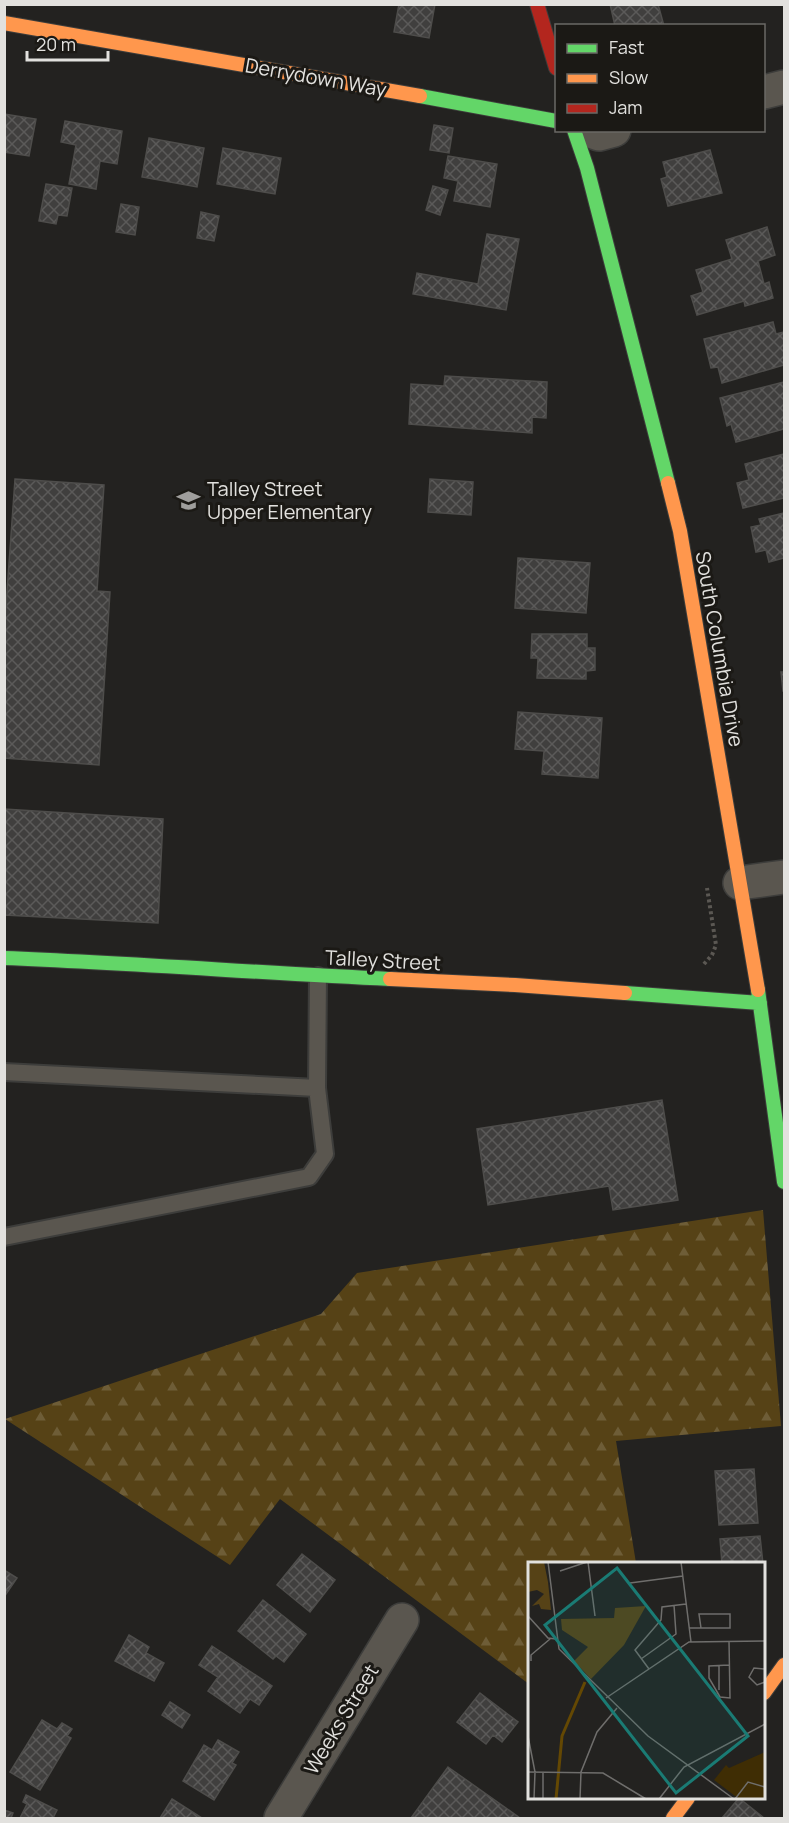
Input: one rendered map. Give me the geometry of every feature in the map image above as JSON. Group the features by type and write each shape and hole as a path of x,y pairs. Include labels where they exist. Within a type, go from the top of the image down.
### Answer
{"street":[{"path":"537,4 555,65"},
{"name":"Derrydown Way","path":"4,23 347,82 555,121"},
{"path":"765,92 784,87"},
{"name":"South Columbia Drive","path":"575,132 593,190 680,531 760,1003 784,1182"},
{"path":"740,883 784,877"},
{"name":"Talley Street","path":"4,958 515,985 760,1003"},
{"name":"Weeks Street","path":"281,1818 402,1620"},
{"path":"765,1692 784,1665"},
{"path":"673,1818 687,1799"}],"lane":[{"path":"4,1237 309,1177 325,1154 317,1088 318,976"},
{"path":"4,1072 317,1088"}],"green space":[{"path":"763,1210 781,1426 616,1441 636,1562 528,1562 528,1683 280,1499 230,1565 5,1419 321,1314 357,1273"}],"building":[{"path":"399,4 435,4 429,38 394,32"},
{"path":"610,4 658,4 663,24 615,24"},
{"path":"4,114 36,119 29,156 4,152"},
{"path":"65,121 122,131 117,164 100,161 96,189 69,184 76,145 61,142"},
{"path":"434,125 453,128 449,153 430,150"},
{"path":"149,138 204,148 197,187 142,177"},
{"path":"223,148 281,158 275,194 217,184"},
{"path":"710,150 722,193 668,206 661,179 667,177 663,162"},
{"path":"448,156 497,164 490,207 454,201 458,181 444,178"},
{"path":"46,184 72,188 67,216 58,215 56,224 39,221"},
{"path":"433,186 448,190 440,215 426,210"},
{"path":"121,204 139,207 135,235 116,232"},
{"path":"201,212 219,216 214,241 197,238"},
{"path":"767,227 775,255 758,261 764,284 769,282 773,298 745,306 744,301 697,315 691,296 703,292 696,270 732,259 726,240"},
{"path":"487,234 519,239 506,310 413,294 417,273 478,284"},
{"path":"773,322 776,334 784,332 784,365 722,383 718,367 711,368 704,339"},
{"path":"445,376 547,382 546,418 532,417 532,433 409,424 411,384 444,386"},
{"path":"784,382 784,429 736,442 731,424 727,426 720,398"},
{"path":"784,454 784,498 743,508 737,483 749,480 745,464"},
{"path":"15,479 104,485 97,591 110,592 99,765 4,758 4,634"},
{"path":"430,479 473,482 471,515 428,512"},
{"path":"784,513 784,558 769,562 766,550 756,552 751,527 761,525 759,519"},
{"path":"518,558 590,563 586,613 515,608"},
{"path":"532,634 587,634 587,648 595,648 595,670 586,671 586,679 537,678 538,658 531,658"},
{"path":"781,672 784,672 784,691 783,691"},
{"path":"518,712 602,718 598,778 542,774 544,751 515,749"},
{"path":"4,809 163,819 158,923 4,915"},
{"path":"662,1100 678,1200 613,1210 609,1186 488,1205 477,1129"},
{"path":"754,1469 758,1523 719,1525 715,1471"},
{"path":"760,1536 763,1562 722,1562 720,1539"},
{"path":"302,1554 335,1580 310,1612 277,1585"},
{"path":"4,1570 17,1578 4,1597"},
{"path":"263,1600 306,1634 284,1662 276,1656 273,1659 238,1631"},
{"path":"129,1635 149,1647 146,1653 164,1663 154,1681 115,1661"},
{"path":"212,1646 272,1686 259,1705 250,1699 240,1713 208,1691 218,1677 199,1665"},
{"path":"480,1693 518,1722 502,1742 493,1735 486,1744 457,1722"},
{"path":"170,1702 190,1715 182,1728 162,1715"},
{"path":"42,1720 57,1729 62,1723 72,1729 67,1736 71,1738 40,1790 10,1772"},
{"path":"218,1740 239,1752 232,1763 236,1765 214,1800 183,1781 204,1745 212,1750"},
{"path":"448,1767 520,1818 411,1818"},
{"path":"26,1795 57,1810 53,1818 20,1818 27,1804 23,1802"},
{"path":"172,1799 202,1818 160,1818"},
{"path":"740,1799 764,1818 722,1818"},
{"path":"4,1810 13,1813 11,1818 4,1818"}],"traffic: fast":[{"path":"420,96 555,121"},
{"path":"575,132 587,168 668,483"},
{"path":"4,958 390,979"},
{"path":"758,990 784,1182"},
{"path":"625,993 760,1003"}],"traffic: slow":[{"path":"4,23 420,96"},
{"path":"668,483 680,531 758,990"},
{"path":"390,979 625,993"},
{"path":"765,1692 784,1665"},
{"path":"673,1818 687,1799"}],"traffic: jam":[{"path":"537,4 555,65"}],"place":[{"name":"Talley Street Upper Elementary","path":"189,500"}]}
